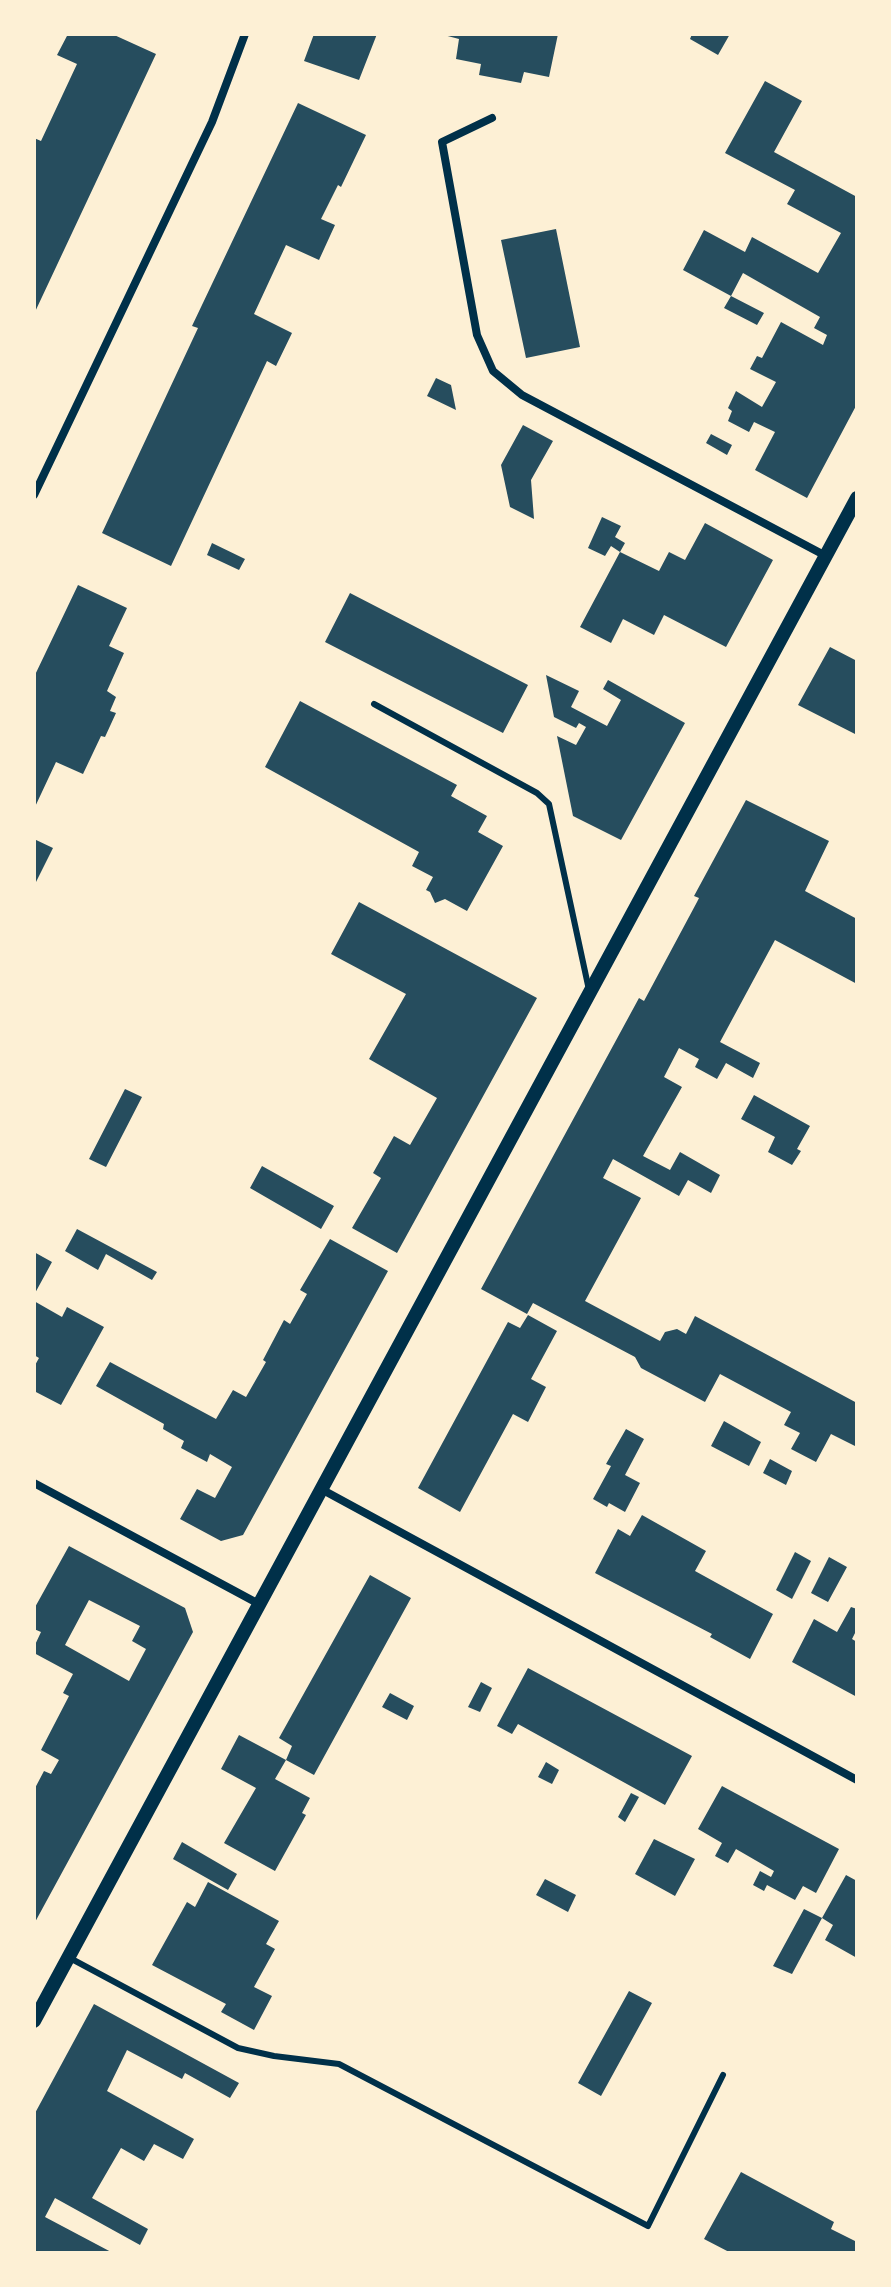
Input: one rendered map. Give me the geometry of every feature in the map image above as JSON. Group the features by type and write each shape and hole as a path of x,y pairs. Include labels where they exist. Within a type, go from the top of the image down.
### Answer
{"street":[{"path":"34,495 212,122 245,34"},
{"path":"492,118 442,142 477,335 493,371 522,395 826,556"},
{"path":"34,2021 857,498"},
{"path":"34,1483 259,1604"},
{"path":"321,1489 857,1780"}],"lane":[{"path":"374,704 537,793 549,804 589,993"},
{"path":"68,1957 238,2048 339,2064 648,2226 723,2075"}],"building":[{"path":"68,34 112,34 156,54 34,314 34,138 41,141 77,64 57,55"},
{"path":"314,34 377,34 359,80 304,61"},
{"path":"440,34 558,34 549,77 524,72 521,83 479,75 481,64 456,59 459,39"},
{"path":"692,34 730,34 718,55 690,39"},
{"path":"765,81 802,101 774,152 857,197 857,404 807,498 755,470 775,432 754,422 749,432 728,421 732,411 728,408 736,391 762,407 776,382 750,369 757,356 762,358 781,322 823,345 827,335 814,328 820,317 743,273 731,296 683,270 704,230 745,252 752,237 818,273 841,233 787,204 795,190 725,153"},
{"path":"298,103 366,135 341,187 338,185 321,219 335,225 319,260 286,245 254,314 292,333 276,366 267,361 171,566 102,533 198,328 192,326"},
{"path":"556,229 580,347 526,358 501,240"},
{"path":"731,296 764,313 757,325 724,308"},
{"path":"436,378 451,385 456,410 427,396"},
{"path":"523,425 553,441 531,480 534,519 510,507 501,465"},
{"path":"711,434 732,445 727,455 706,443"},
{"path":"602,517 621,526 615,537 625,543 620,552 611,546 605,556 588,548"},
{"path":"705,523 773,560 726,647 664,615 654,635 623,619 611,643 580,627 620,552 659,571 669,552 685,560"},
{"path":"212,543 245,559 239,570 207,555"},
{"path":"78,585 127,608 109,646 124,653 107,691 116,697 110,711 116,713 83,774 56,762 34,809 34,677"},
{"path":"350,593 528,685 503,733 325,642"},
{"path":"830,647 857,661 857,735 798,705"},
{"path":"546,675 579,691 571,707 607,726 621,700 603,689 608,680 685,723 621,840 573,816 557,736 576,745 586,727 579,723 576,728 554,717"},
{"path":"300,701 457,785 451,796 487,816 478,832 503,846 467,911 445,899 435,903 426,890 433,877 412,866 419,852 265,767"},
{"path":"746,800 829,841 805,891 857,919 857,984 775,940 720,1042 760,1063 753,1078 726,1063 717,1079 695,1067 699,1059 679,1048 664,1077 682,1087 643,1156 670,1170 680,1152 720,1175 711,1193 688,1180 679,1196 613,1159 603,1178 641,1198 585,1301 660,1341 665,1332 677,1329 686,1334 695,1316 857,1403 857,1447 831,1434 816,1462 791,1449 800,1433 784,1425 791,1412 720,1374 705,1402 641,1368 635,1357 533,1303 527,1314 481,1289 639,998 644,1001 699,898 694,896"},
{"path":"34,839 53,848 36,882 34,881"},
{"path":"359,902 537,998 397,1253 352,1228 381,1178 373,1173 394,1136 410,1145 437,1098 369,1059 406,994 331,954"},
{"path":"125,1089 142,1097 106,1167 89,1159"},
{"path":"754,1095 810,1126 792,1165 768,1152 775,1137 741,1119"},
{"path":"262,1166 334,1206 321,1229 250,1188"},
{"path":"77,1229 157,1272 152,1280 106,1254 98,1270 65,1251"},
{"path":"330,1239 388,1271 243,1535 221,1541 180,1519 197,1489 215,1498 232,1467 210,1454 207,1462 181,1448 184,1441 163,1429 164,1424 96,1386 110,1362 216,1419 233,1390 246,1397 266,1362 263,1360 284,1320 290,1324 307,1294 300,1290"},
{"path":"34,1252 52,1262 34,1295"},
{"path":"34,1301 62,1317 67,1307 104,1327 61,1405 34,1391 34,1367 39,1358 34,1355"},
{"path":"528,1315 557,1331 531,1379 546,1387 528,1422 513,1414 460,1512 418,1488 508,1322 520,1328"},
{"path":"724,1421 761,1442 749,1466 711,1446"},
{"path":"626,1429 644,1439 625,1475 640,1483 625,1512 593,1499 611,1466 606,1464"},
{"path":"770,1459 792,1471 786,1485 763,1473"},
{"path":"642,1515 706,1551 695,1571 773,1614 750,1659 710,1637 712,1634 595,1573 618,1529 630,1536"},
{"path":"69,1546 185,1608 193,1632 34,1924 34,1790 44,1771 51,1774 59,1760 41,1750 69,1696 63,1693 73,1674 34,1653 41,1632 34,1629 34,1609","holes":["89,1600 140,1626 132,1641 146,1649 129,1681 65,1645"]},
{"path":"795,1552 811,1561 792,1599 776,1590"},
{"path":"829,1557 847,1567 828,1602 811,1593"},
{"path":"370,1575 411,1598 314,1775 286,1760 292,1746 279,1738"},
{"path":"851,1607 857,1609 857,1629 852,1639 857,1642 857,1697 792,1662 814,1619 837,1632"},
{"path":"528,1668 692,1756 665,1805 518,1724 512,1734 497,1726"},
{"path":"481,1682 492,1688 480,1712 468,1707"},
{"path":"390,1693 414,1706 407,1720 382,1707"},
{"path":"239,1735 286,1760 275,1779 310,1798 302,1813 306,1815 275,1871 224,1843 256,1788 221,1769"},
{"path":"546,1762 559,1770 552,1784 538,1777"},
{"path":"722,1786 839,1849 816,1893 803,1886 795,1900 767,1885 764,1891 753,1885 760,1871 771,1877 774,1871 736,1849 728,1863 715,1856 722,1843 698,1829"},
{"path":"631,1793 639,1797 625,1822 618,1817"},
{"path":"654,1839 695,1859 675,1896 635,1874"},
{"path":"182,1842 237,1874 228,1890 173,1859"},
{"path":"846,1875 857,1881 857,1958 825,1940 833,1925 822,1918"},
{"path":"545,1879 576,1895 568,1912 536,1895"},
{"path":"208,1882 279,1921 266,1944 275,1949 254,1987 272,1996 254,2030 221,2012 226,2004 152,1965 187,1902 195,1907"},
{"path":"804,1909 822,1918 792,1974 773,1966"},
{"path":"629,1991 652,2003 601,2096 578,2083"},
{"path":"94,2004 239,2083 230,2098 185,2073 182,2079 127,2050 107,2091 194,2139 183,2159 154,2144 144,2161 121,2148 92,2198 148,2229 140,2245 55,2198 45,2217 113,2253 38,2253 34,2251 34,2115"},
{"path":"741,2172 834,2222 831,2229 857,2242 857,2253 731,2253 704,2239"}]}
